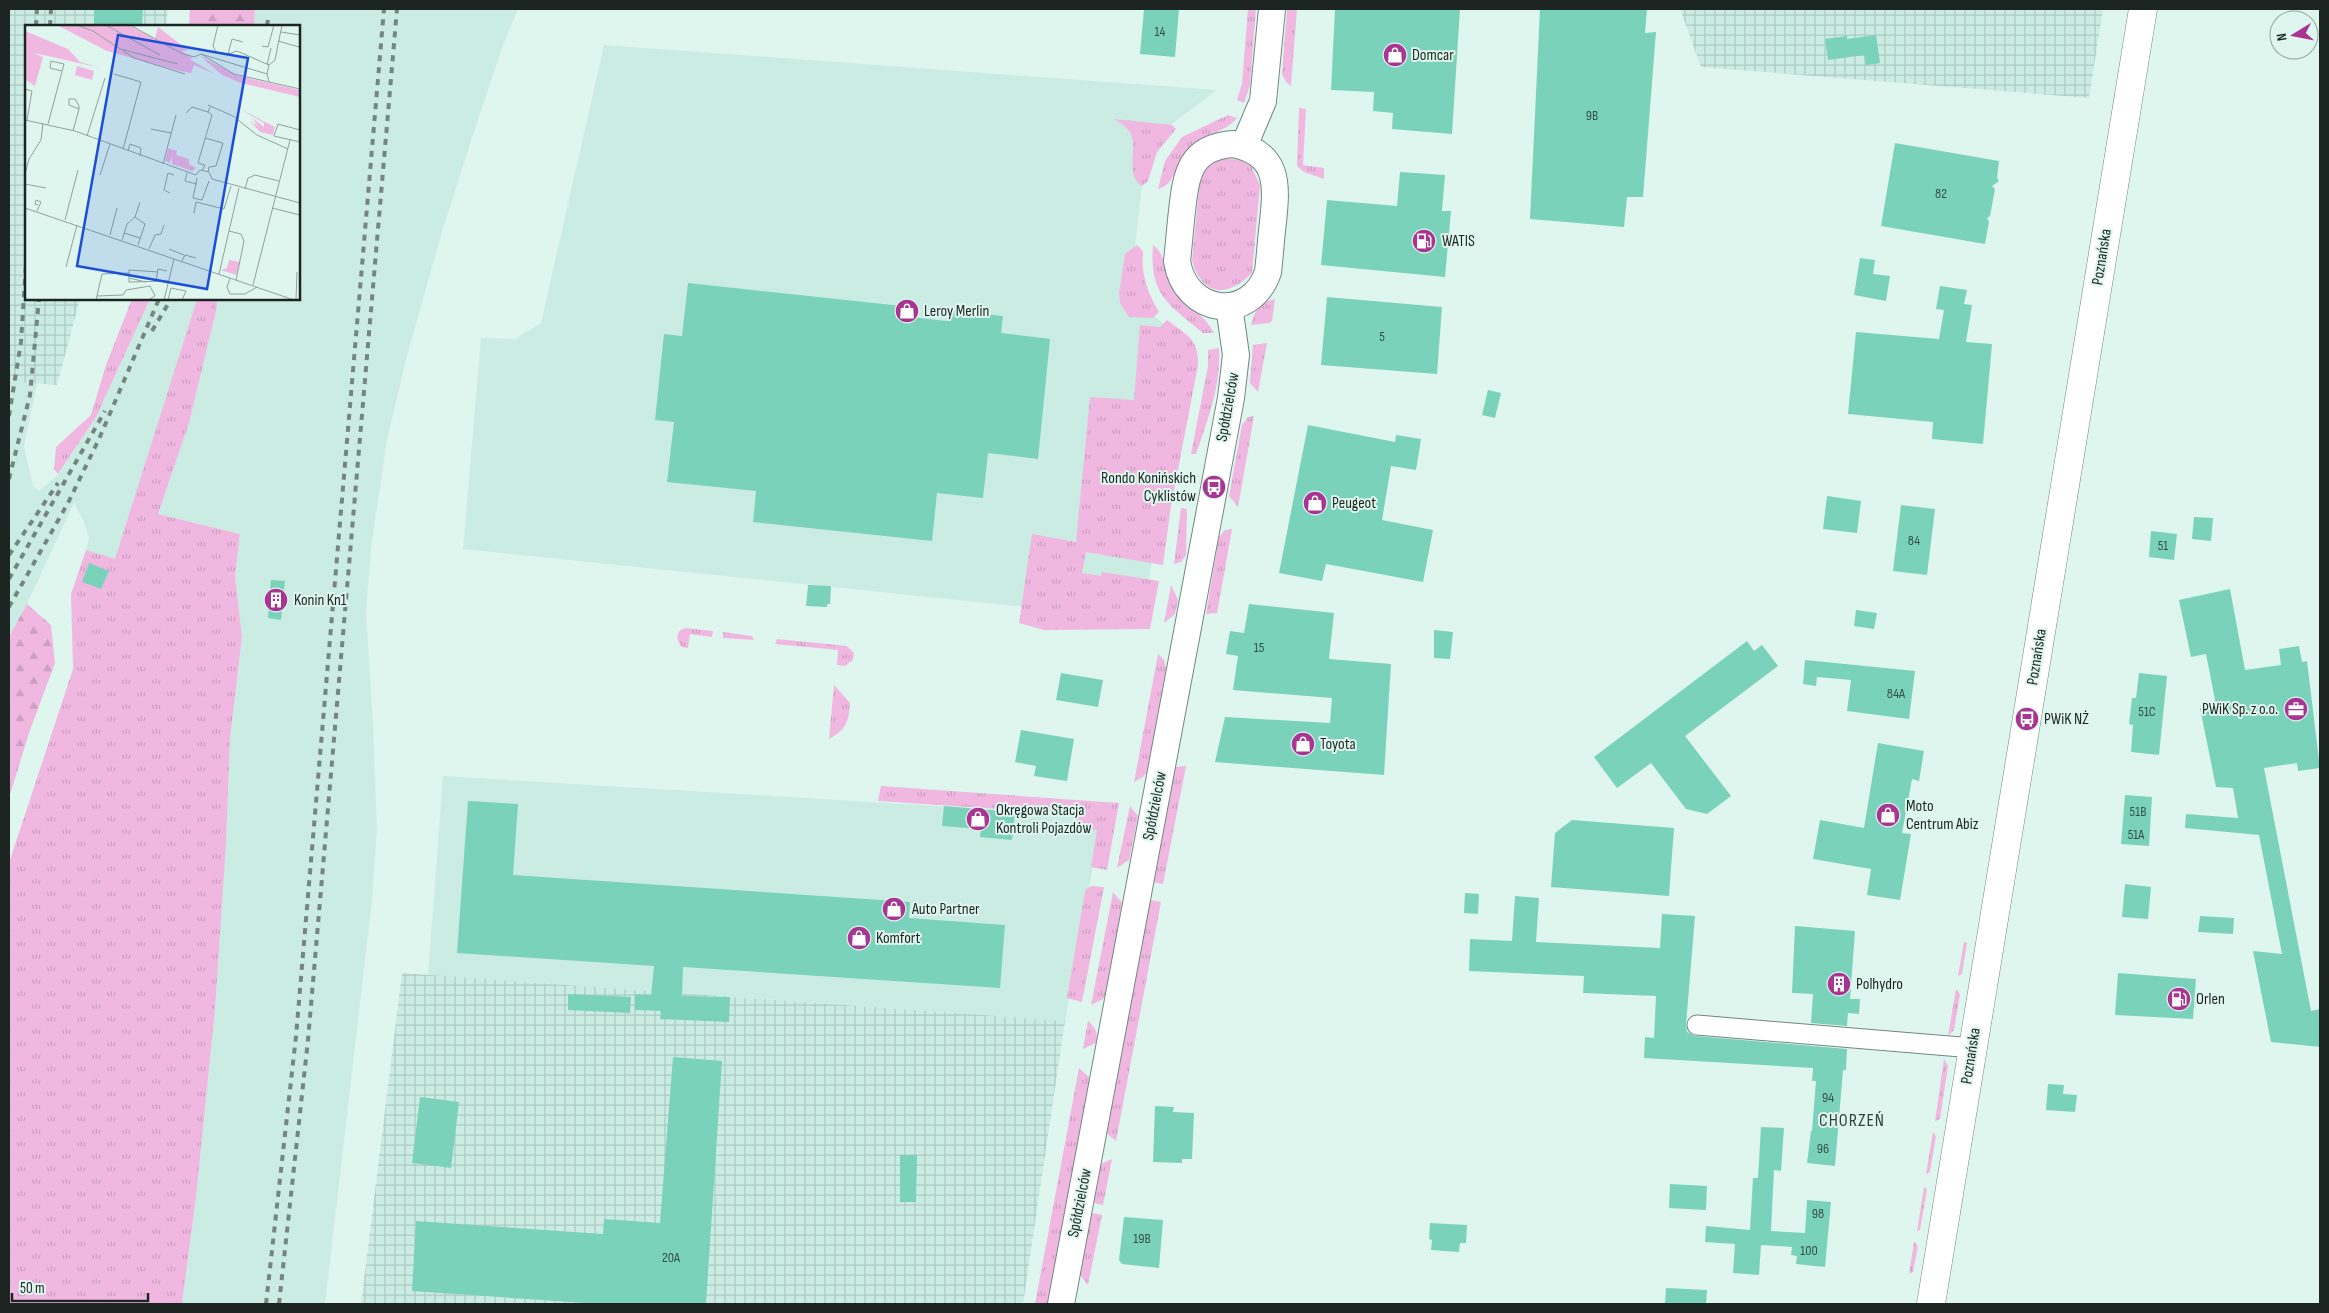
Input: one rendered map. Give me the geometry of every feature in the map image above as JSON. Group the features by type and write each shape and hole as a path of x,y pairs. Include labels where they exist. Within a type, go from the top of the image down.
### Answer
{"main road":[{"name":"Poznańska","path":"1931,1304 2143,9"}],"street":[{"path":"1244,146 1263,101 1272,9"},
{"path":"1233,144 1244,146 1261,156 1272,171 1277,190 1268,272 1265,281 1253,296 1245,301 1229,306 1206,303 1188,291 1179,272 1178,255 1185,182 1188,171 1202,154 1212,148 1233,144"},
{"name":"Spółdzielców","path":"1061,1304 1230,400 1236,355 1229,306"},
{"path":"1697,1025 1973,1048"}],"shaded area":[{"path":"9,9 168,9 166,25 25,25 25,300 80,300 57,385 9,381"},
{"path":"255,9 518,9 503,45 480,113 441,235 407,356 387,440 371,547 366,612 377,830 372,900 325,1304 182,1304 196,1197 215,1010 226,844 230,738 242,637 235,576 240,534 158,514 189,423 216,311 217,300 300,300 300,25 254,25"},
{"path":"1680,9 2103,9 2089,98 1701,67"},
{"name":"Leroy Merlin","path":"604,45 1217,90 1156,136 1143,176 1133,265 1139,302 1189,347 1142,619 463,549 481,338 515,339 541,323"},
{"path":"150,300 197,300 115,560 86,550 89,537 74,503 27,604 9,637 9,381 37,383 24,446 33,486 39,491 59,474 96,417"},
{"path":"443,776 1102,816 1065,1021 428,975"},
{"path":"402,973 1065,1021 1023,1304 361,1304"}],"green space":[{"path":"190,9 255,9 254,25 189,25"},
{"path":"1248,9 1256,9 1250,85 1244,103 1237,100 1242,84"},
{"path":"1287,9 1297,9 1291,86 1286,82 1282,74"},
{"path":"1299,108 1306,109 1303,165 1324,168 1324,179 1304,172 1297,166"},
{"path":"1228,115 1237,118 1225,128 1203,138 1190,147 1182,158 1172,179 1164,187 1158,189 1165,161 1182,137"},
{"path":"1114,119 1172,125 1176,129 1157,152 1148,181 1142,186 1136,181 1132,168 1132,138 1126,127"},
{"path":"1226,158 1239,160 1251,166 1260,185 1252,273 1233,287 1225,290 1216,290 1202,281 1196,272 1192,260 1200,179 1210,166"},
{"path":"1137,245 1143,251 1146,283 1159,312 1153,318 1129,317 1120,303 1119,293 1125,254"},
{"path":"1153,245 1161,254 1168,278 1174,290 1204,319 1214,333 1203,333 1163,297 1154,276"},
{"path":"1275,299 1272,321 1251,325 1254,315 1259,308 1266,302"},
{"path":"132,300 150,300 96,417 58,474 54,469 56,447 91,415 106,365"},
{"path":"197,300 217,300 216,311 189,423 158,514 240,534 235,576 242,637 230,738 226,844 215,1010 196,1197 182,1304 9,1304 9,863 73,669 71,594 86,550 115,559"},
{"path":"1167,320 1186,334 1194,343 1198,356 1198,365 1171,506 1163,565 1086,552 1082,573 1101,576 1102,572 1159,581 1150,629 1044,630 1019,623 1032,534 1076,542 1090,397 1134,400 1140,325 1160,327"},
{"path":"1267,343 1258,392 1250,383 1253,345"},
{"path":"1219,348 1218,376 1213,402 1196,454 1191,454 1208,366 1208,350"},
{"path":"1254,416 1238,507 1229,496 1242,425 1248,417"},
{"path":"1181,508 1187,509 1186,555 1181,562 1174,564"},
{"path":"1232,529 1217,613 1206,614 1219,537 1225,530"},
{"path":"1171,585 1178,600 1175,614 1164,623"},
{"path":"27,604 51,625 55,663 29,733 9,798 9,637"},
{"path":"686,628 713,631 712,637 690,634 688,648 682,647 678,633"},
{"path":"723,632 752,636 754,640 723,638"},
{"path":"777,639 847,646 854,653 853,660 845,666 837,665 838,650 775,644"},
{"path":"1158,654 1164,660 1166,668 1147,772 1143,777 1134,782"},
{"path":"834,685 850,703 846,725 840,732 829,739"},
{"path":"1186,766 1163,884 1152,882 1175,767"},
{"path":"881,786 1119,803 1107,870 1091,867 1097,830 1079,828 1076,814 878,801"},
{"path":"1130,806 1138,816 1129,860 1117,868"},
{"path":"1092,886 1104,887 1082,1002 1067,998 1084,897 1086,889"},
{"path":"1113,892 1122,903 1106,994 1103,999 1091,1005"},
{"path":"1150,900 1161,902 1116,1141 1106,1133"},
{"path":"1964,942 1967,943 1962,974 1958,976"},
{"path":"1956,989 1960,994 1954,1030 1948,1036"},
{"path":"1088,1021 1096,1031 1096,1043 1083,1049"},
{"path":"1944,1059 1948,1066 1940,1119 1935,1121"},
{"path":"1079,1068 1089,1077 1089,1083 1048,1304 1035,1304"},
{"path":"1933,1132 1936,1136 1930,1172 1926,1174"},
{"path":"1112,1159 1103,1205 1094,1203 1101,1164"},
{"path":"1924,1187 1927,1189 1920,1230 1917,1231"},
{"path":"1092,1213 1102,1215 1088,1285 1080,1275"},
{"path":"1914,1242 1918,1246 1913,1272 1909,1274"}],"building":[{"path":"94,9 143,9 142,25 94,25"},
{"path":"1144,9 1179,9 1175,57 1140,54"},
{"name":"Domcar","path":"1335,9 1460,9 1452,134 1392,129 1393,113 1373,111 1374,92 1331,90"},
{"path":"1540,9 1647,9 1645,33 1656,32 1643,197 1627,197 1624,227 1530,219"},
{"path":"1876,35 1880,63 1866,65 1864,55 1828,60 1825,39 1847,36 1847,39"},
{"path":"1895,143 1999,161 1997,178 1999,181 1992,186 1995,189 1990,216 1987,218 1989,222 1985,244 1881,226"},
{"path":"1400,172 1445,175 1442,211 1451,211 1445,277 1321,265 1327,200 1397,206"},
{"path":"1860,258 1875,260 1873,274 1890,276 1886,301 1854,295"},
{"path":"688,283 911,307 910,317 947,321 948,310 1003,316 1001,333 1050,339 1038,459 988,453 983,498 937,493 932,541 753,522 756,491 667,482 674,422 655,420 664,334 682,336"},
{"path":"1940,286 1967,290 1964,304 1972,305 1966,342 1992,344 1983,444 1932,439 1933,422 1848,414 1856,332 1939,339 1944,310 1936,309"},
{"path":"1327,297 1442,307 1437,374 1321,365"},
{"path":"1488,390 1501,393 1495,418 1482,415"},
{"path":"1308,425 1395,442 1396,435 1421,439 1416,470 1391,466 1382,520 1433,530 1423,582 1326,564 1322,581 1279,573"},
{"path":"1827,496 1861,501 1857,533 1823,529"},
{"path":"1901,505 1935,509 1927,575 1893,571"},
{"path":"2194,517 2213,518 2211,541 2192,539"},
{"path":"2151,531 2177,534 2174,560 2149,557"},
{"path":"89,563 109,571 101,589 82,582"},
{"name":"Konin Kn1","path":"271,580 285,581 281,620 268,618"},
{"path":"808,585 831,586 830,604 827,604 827,607 806,606"},
{"path":"2230,589 2245,670 2281,665 2279,649 2299,646 2302,662 2307,661 2320,768 2298,771 2297,763 2264,768 2311,1011 2320,1009 2320,1047 2271,1042 2253,951 2282,954 2259,835 2185,828 2186,814 2238,818 2233,788 2216,787 2200,708 2216,705 2206,654 2191,657 2179,600"},
{"path":"1249,604 1334,613 1329,659 1391,664 1384,775 1215,762 1225,717 1330,723 1332,698 1233,690 1238,656 1226,654 1230,631 1244,633"},
{"path":"1856,610 1877,613 1874,629 1854,626"},
{"path":"1434,630 1453,632 1450,659 1434,658"},
{"path":"1747,641 1754,651 1762,645 1778,666 1685,736 1731,796 1707,814 1686,809 1651,763 1617,788 1594,757"},
{"path":"1805,660 1915,671 1909,719 1847,711 1851,680 1817,677 1816,686 1803,684"},
{"path":"1061,673 1103,680 1098,707 1056,700"},
{"path":"2139,673 2167,676 2159,755 2131,752 2133,725 2129,724 2132,698 2136,698"},
{"path":"1021,730 1074,739 1067,781 1034,776 1036,766 1015,762"},
{"path":"1878,743 1924,751 1919,781 1912,779 1902,833 1911,834 1900,900 1867,895 1871,869 1813,859 1820,820 1864,828"},
{"path":"2125,795 2152,797 2149,846 2121,844"},
{"path":"468,801 518,804 513,875 910,902 909,918 1005,925 1000,988 683,967 682,996 730,997 729,1022 660,1019 661,1011 635,1010 635,994 651,995 654,966 457,953"},
{"name":"Okręgowa Stacja Kontroli Pojazdów","path":"944,806 1015,812 1012,840 980,837 981,829 942,826"},
{"path":"1572,820 1674,828 1669,896 1551,887 1555,833"},
{"path":"2125,884 2151,887 2148,919 2122,917"},
{"path":"1465,893 1479,894 1478,914 1464,913"},
{"path":"1515,896 1539,898 1536,942 1660,948 1662,914 1695,916 1687,1032 1696,1036 1847,1049 1846,1070 1843,1070 1835,1166 1807,1163 1816,1081 1812,1081 1813,1068 1644,1058 1645,1037 1654,1038 1656,996 1583,993 1584,976 1469,971 1470,939 1512,941"},
{"path":"2200,916 2234,918 2233,934 2198,932"},
{"path":"1795,926 1855,931 1850,999 1860,999 1859,1014 1848,1013 1847,1026 1811,1023 1813,994 1792,993"},
{"path":"2118,973 2196,979 2193,1019 2115,1015"},
{"path":"568,994 631,997 630,1013 568,1010"},
{"path":"673,1057 722,1061 706,1304 599,1304 412,1291 416,1221 603,1234 604,1219 660,1223"},
{"path":"2048,1084 2064,1085 2063,1094 2077,1095 2075,1112 2046,1110"},
{"path":"420,1097 459,1102 451,1168 412,1163"},
{"path":"1155,1106 1174,1107 1173,1112 1194,1113 1192,1159 1182,1159 1182,1163 1153,1162"},
{"path":"1761,1127 1784,1128 1781,1171 1774,1170 1771,1231 1805,1233 1807,1200 1831,1202 1825,1267 1796,1264 1797,1256 1791,1255 1792,1247 1761,1245 1759,1275 1733,1273 1735,1244 1705,1242 1706,1226 1750,1230 1753,1178 1758,1178"},
{"path":"900,1155 917,1155 916,1202 900,1202"},
{"path":"1670,1184 1707,1186 1706,1210 1669,1208"},
{"path":"1124,1217 1163,1220 1159,1268 1122,1264 1119,1260"},
{"path":"1430,1223 1467,1225 1466,1243 1460,1243 1459,1252 1431,1250 1432,1240 1429,1239"},
{"path":"1666,1288 1707,1290 1706,1304 1665,1304"}],"railway":[{"path":"36,25 37,9"},
{"path":"50,25 51,9"},
{"path":"266,1304 296,1036 384,9"},
{"path":"279,1304 308,1040 397,9"},
{"path":"267,25 268,19"},
{"path":"9,416 21,342 25,280"},
{"path":"9,479 30,395 39,300"},
{"path":"9,607 68,503 99,439 159,300"},
{"path":"152,331 170,300"},
{"path":"9,579 105,411"},
{"path":"9,555 58,483"}],"place":[{"name":"Domcar","path":"1395,55"},
{"name":"WATIS","path":"1424,241"},
{"name":"Leroy Merlin","path":"907,311"},
{"name":"Rondo Konińskich Cyklistów","path":"1214,487"},
{"name":"Peugeot","path":"1315,503"},
{"name":"Konin Kn1","path":"276,600"},
{"name":"PWiK Sp. z o.o.","path":"2296,709"},
{"name":"PWiK NŻ","path":"2027,719"},
{"name":"Toyota","path":"1303,744"},
{"name":"Moto Centrum Abiz","path":"1888,815"},
{"name":"Okręgowa Stacja Kontroli Pojazdów","path":"978,819"},
{"name":"Auto Partner","path":"894,909"},
{"name":"Komfort","path":"859,938"},
{"name":"Polhydro","path":"1839,984"},
{"name":"Orlen","path":"2179,999"}],"district":[{"name":"CHORZEŃ","path":"1852,1120"}]}
